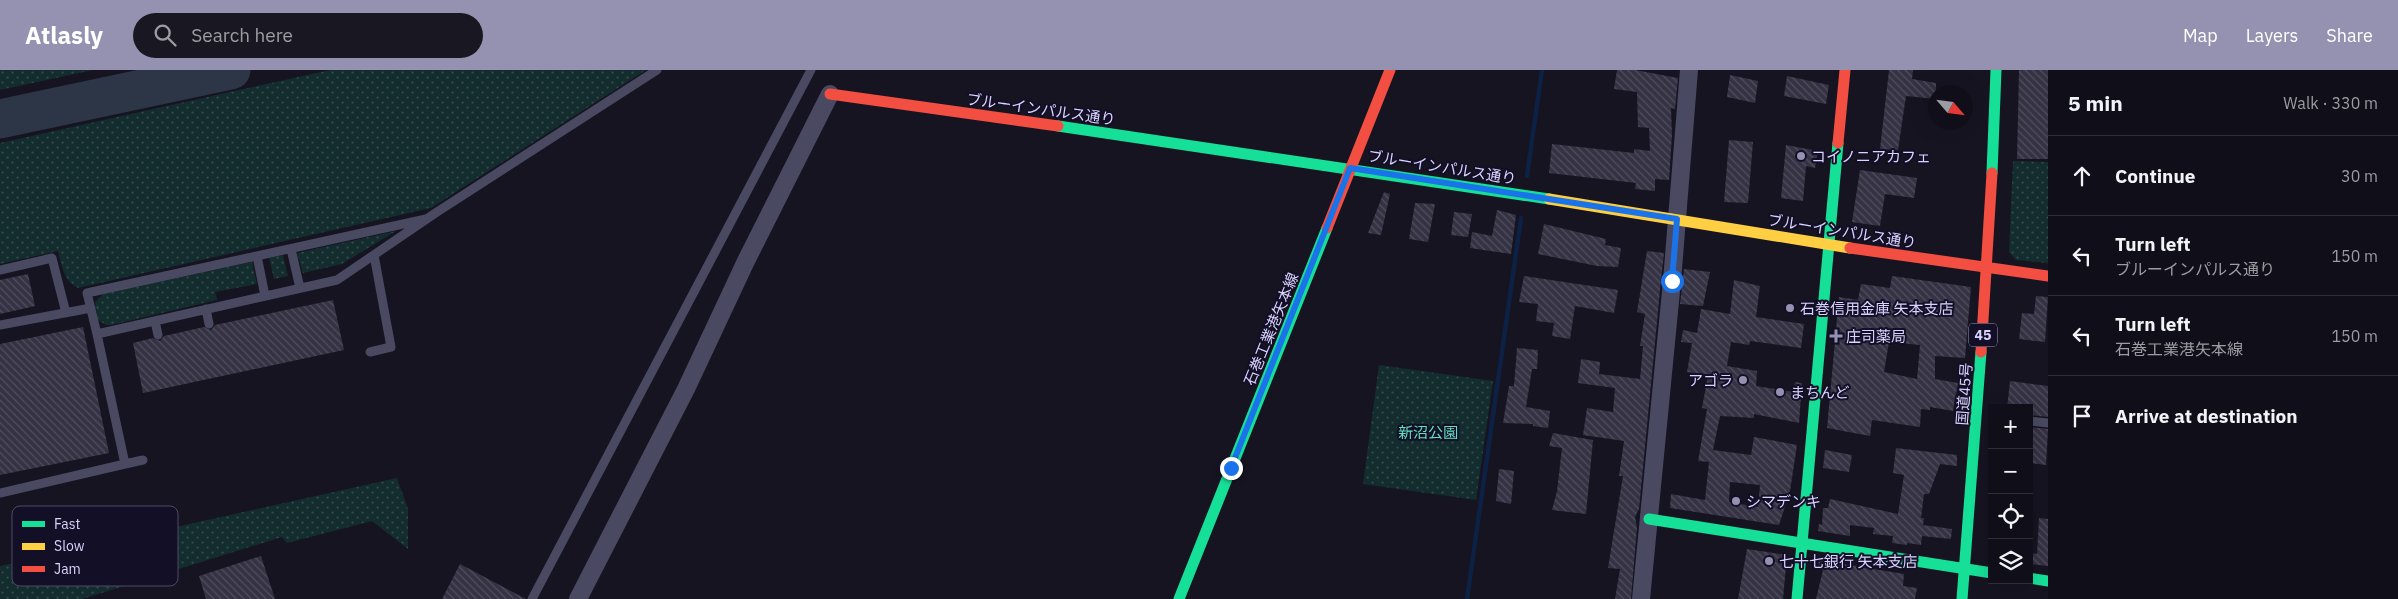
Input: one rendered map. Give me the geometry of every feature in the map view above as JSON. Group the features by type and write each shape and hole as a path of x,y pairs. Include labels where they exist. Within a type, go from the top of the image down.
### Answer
{"main road":[{"name":"石巻工業港矢本線","path":"1179,599 1390,70"},
{"path":"1797,599 1845,70"},
{"name":"国道45号","path":"1962,599 1981,415 1996,70"},
{"name":"ブルーインパルス通り","path":"830,94 1350,168 1677,219 1829,245 2048,276"},
{"path":"1649,519 1988,572"},
{"path":"2033,579 2048,581"}],"street":[{"path":"1641,599 1677,219 1689,70"},
{"path":"578,599 686,389 746,261 830,94"}],"lane":[{"path":"97,334 337,280 426,219 657,70"},
{"path":"532,599 811,70"},
{"path":"125,464 87,293 426,219"},
{"path":"291,249 300,288"},
{"path":"370,352 391,347 374,255"},
{"path":"258,256 265,296"},
{"path":"0,270 52,258 66,313"},
{"path":"0,325 91,308"},
{"path":"206,309 209,324"},
{"path":"155,321 158,334"},
{"path":"2033,421 2048,423"},
{"path":"0,493 143,460"}],"green space":[{"path":"0,70 93,70 0,90"},
{"path":"330,70 646,70 431,208 78,288 66,277 58,251 0,264 0,143"},
{"path":"2013,161 2048,162 2048,263 2016,260 2009,252"},
{"path":"396,231 342,264 303,273 297,253"},
{"path":"283,255 288,276 274,279 269,258"},
{"path":"252,262 257,284 215,292 217,300 111,325 106,325 98,320 95,302 103,294"},
{"name":"新沼公園","path":"1379,365 1493,381 1476,500 1363,484"},
{"path":"397,478 408,509 408,549 372,521 287,543 282,537 178,569 178,527"},
{"path":"12,563 12,586 124,586 82,599 0,599 0,566"}],"building":[{"path":"1617,70 1635,70 1678,78 1675,109 1671,108 1672,135 1669,180 1655,179 1655,191 1635,189 1636,183 1549,173 1552,144 1634,153 1634,149 1650,151 1649,128 1638,127 1637,92 1614,89"},
{"path":"1889,70 1913,70 1912,79 1936,83 1936,85 1928,85 1928,98 1906,96 1898,150 1880,149"},
{"path":"2019,70 2048,70 2048,159 2017,159"},
{"path":"1730,75 1758,81 1755,103 1727,97"},
{"path":"1787,76 1829,85 1826,104 1784,96"},
{"path":"1729,140 1753,142 1748,203 1724,202"},
{"path":"1786,145 1818,151 1815,168 1806,166 1803,201 1781,198"},
{"path":"1860,170 1917,178 1914,198 1885,194 1880,226 1852,222"},
{"path":"1384,192 1390,194 1381,235 1368,233"},
{"path":"1415,203 1435,204 1428,242 1409,239"},
{"path":"1497,210 1516,215 1511,254 1470,248 1472,232 1492,236"},
{"path":"1454,212 1472,214 1468,237 1451,235"},
{"path":"1544,224 1606,239 1605,245 1621,248 1618,267 1597,266 1538,254"},
{"path":"1647,251 1664,253 1639,509 1635,517 1637,527 1631,599 1615,599 1620,569 1608,568 1623,476 1619,476 1624,441 1583,435 1587,408 1613,412 1615,388 1578,383 1581,359 1600,362 1599,374 1640,379 1643,346 1640,346 1645,314 1637,312"},
{"path":"1684,269 1710,272 1703,306 1680,304"},
{"path":"28,274 35,306 0,314 0,280"},
{"path":"1524,276 1618,290 1614,313 1575,306 1570,339 1552,336 1554,323 1536,321 1538,304 1519,302"},
{"path":"1892,276 1971,287 1965,358 1935,356 1935,379 1958,383 1953,411 1930,407 1930,410 1921,409 1920,427 1872,420 1870,436 1827,428 1839,297 1858,300 1861,284 1890,288","holes":["1889,342 1920,345 1917,379 1884,372"]},
{"path":"1734,280 1760,286 1756,317 1804,324 1801,348 1750,341 1749,345 1731,342 1727,366 1757,371 1756,386 1794,392 1795,382 1802,383 1799,423 1754,414 1754,418 1720,416 1713,450 1751,455 1754,437 1797,445 1790,491 1779,525 1670,508 1671,494 1705,500 1709,462 1698,461 1707,409 1702,408 1708,375 1687,372 1692,343 1681,342 1683,330 1697,333 1701,309 1730,314","holes":["1730,482 1760,485 1758,507 1729,502"]},
{"path":"2036,296 2048,297 2045,342 2019,339 2022,313 2034,314"},
{"path":"333,300 344,350 143,393 133,343 153,338 160,341 164,336 204,327 211,330 215,325"},
{"path":"83,327 109,453 0,475 0,344"},
{"path":"1517,348 1538,350 1537,369 1532,369 1526,407 1550,411 1548,428 1533,426 1533,424 1503,423 1509,386 1514,386"},
{"path":"2010,381 2048,386 2048,417 2033,415 2033,404 2007,404"},
{"path":"2033,427 2048,429 2046,465 2033,463"},
{"path":"1553,433 1593,440 1586,514 1552,510 1557,491 1562,448 1549,446"},
{"path":"1896,448 1957,455 1957,466 1940,464 1929,494 1924,494 1921,518 1924,518 1923,525 1952,529 1951,539 1922,536 1921,545 1907,543 1907,545 1892,543 1893,536 1873,534 1874,528 1850,525 1850,536 1818,531 1819,524 1822,525 1823,508 1828,508 1830,499 1898,514 1904,475 1893,473"},
{"path":"1825,450 1852,455 1849,472 1823,468"},
{"path":"1499,469 1514,471 1511,504 1496,501"},
{"path":"2039,518 2048,519 2048,566 2033,564 2033,553 2037,554"},
{"path":"1747,549 1787,555 1783,599 1738,599"},
{"path":"261,556 275,599 206,599 199,576"},
{"path":"1819,560 1904,574 1903,586 1917,588 1915,599 1816,599 1823,570 1818,569"},
{"path":"460,564 526,599 442,599"}],"waterway":[{"path":"1527,176 1542,70"},
{"path":"1467,599 1521,218"}],"taxiway":[{"path":"0,119 231,70"}],"traffic: fast":[{"path":"1992,173 1996,70"},
{"path":"1058,126 1549,199"},
{"path":"1797,599 1838,143"},
{"path":"1179,599 1327,228"},
{"path":"1962,599 1981,352"},
{"path":"1649,519 1988,572"},
{"path":"2033,579 2048,581"}],"traffic: slow":[{"path":"1549,199 1850,248"}],"traffic: jam":[{"path":"1327,228 1390,70"},
{"path":"1838,143 1845,70"},
{"path":"830,94 1058,126"},
{"path":"1981,352 1992,173"},
{"path":"1850,248 2048,276"}],"place":[{"name":"コイノニアカフェ","path":"1801,156"},
{"name":"石巻信用金庫 矢本支店","path":"1790,308"},
{"name":"庄司薬局","path":"1836,336"},
{"name":"アゴラ","path":"1743,380"},
{"name":"まちんど","path":"1780,392"},
{"name":"シマデンキ","path":"1736,501"},
{"name":"七十七銀行 矢本支店","path":"1769,561"}],"route":[{"path":"1231,468 1350,168 1677,219 1672,281"}]}
